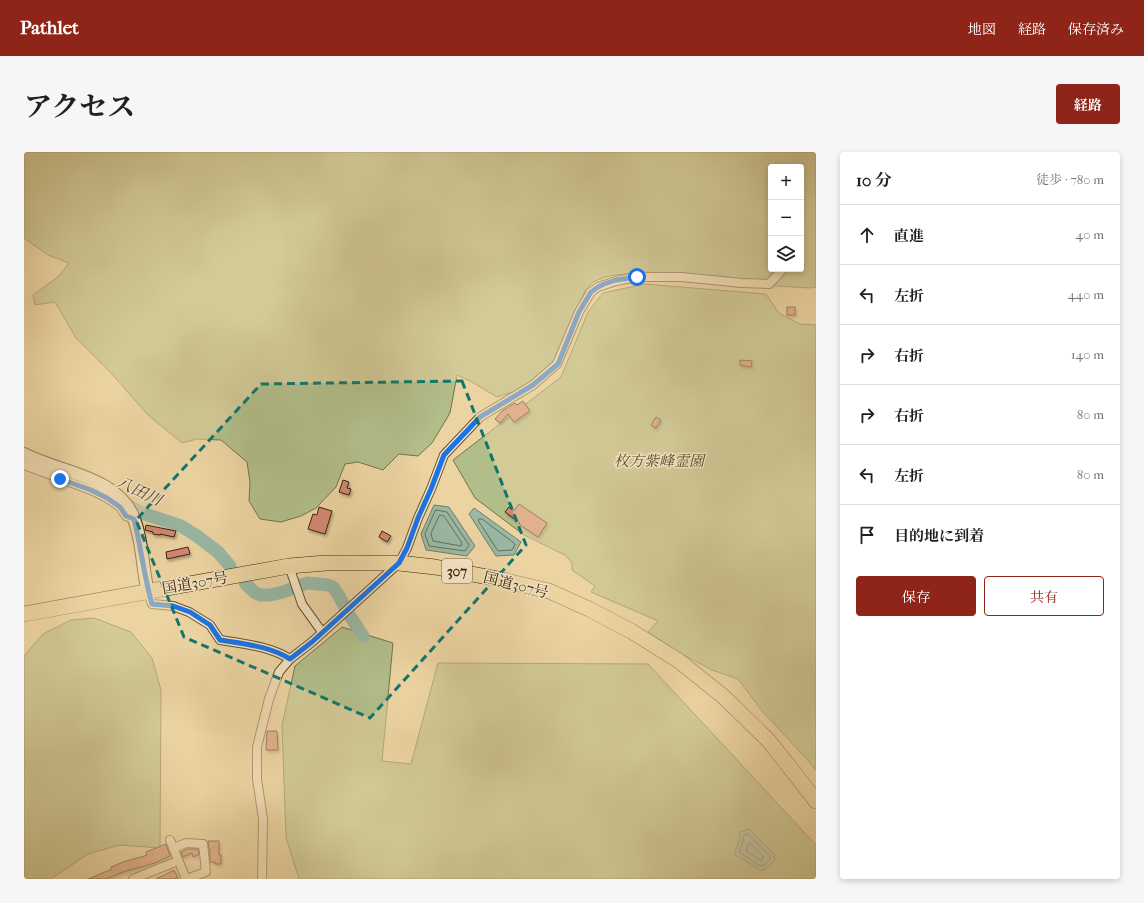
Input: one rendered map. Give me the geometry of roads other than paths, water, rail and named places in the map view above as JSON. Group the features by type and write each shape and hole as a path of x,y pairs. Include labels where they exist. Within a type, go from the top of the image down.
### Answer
{"highway":[{"name":"国道307号","path":"24,614 289,566 326,563 399,563 498,579 549,591 631,631 679,660 724,697 769,741 816,800"}],"street":[{"path":"262,879 263,819 257,779 257,746 269,699 279,672 290,659 312,642 399,563 407,548 444,455 480,417 533,385 558,364 579,312 591,292 598,287 616,280 637,277 681,277 769,284 779,272"},
{"path":"24,454 38,461 70,471 99,483 110,489 121,498 134,519 148,592 152,604 173,606 190,612 210,625 220,640 265,648 290,659"},
{"path":"24,465 91,490 107,498 120,507 126,516 134,519"},
{"path":"289,566 302,604 322,632"},
{"path":"172,844 203,844 206,872 186,879 178,861 172,844"},
{"path":"133,879 178,861"}],"water":[{"path":"434,505 449,507 475,546 467,556 426,550 421,534"},
{"path":"474,508 521,542 514,555 496,556 469,514"},
{"path":"749,829 774,854 775,860 766,869 760,870 734,854 739,841 740,831"}],"waterway":[{"name":"八田川","path":"120,501 142,513 181,526 218,552 230,566"},
{"name":"八田川","path":"245,583 254,592 260,595 270,595 283,592 307,583 328,585 333,587 363,636"}],"park label":[{"name":"枚方紫峰霊園","path":"659,461"}]}
